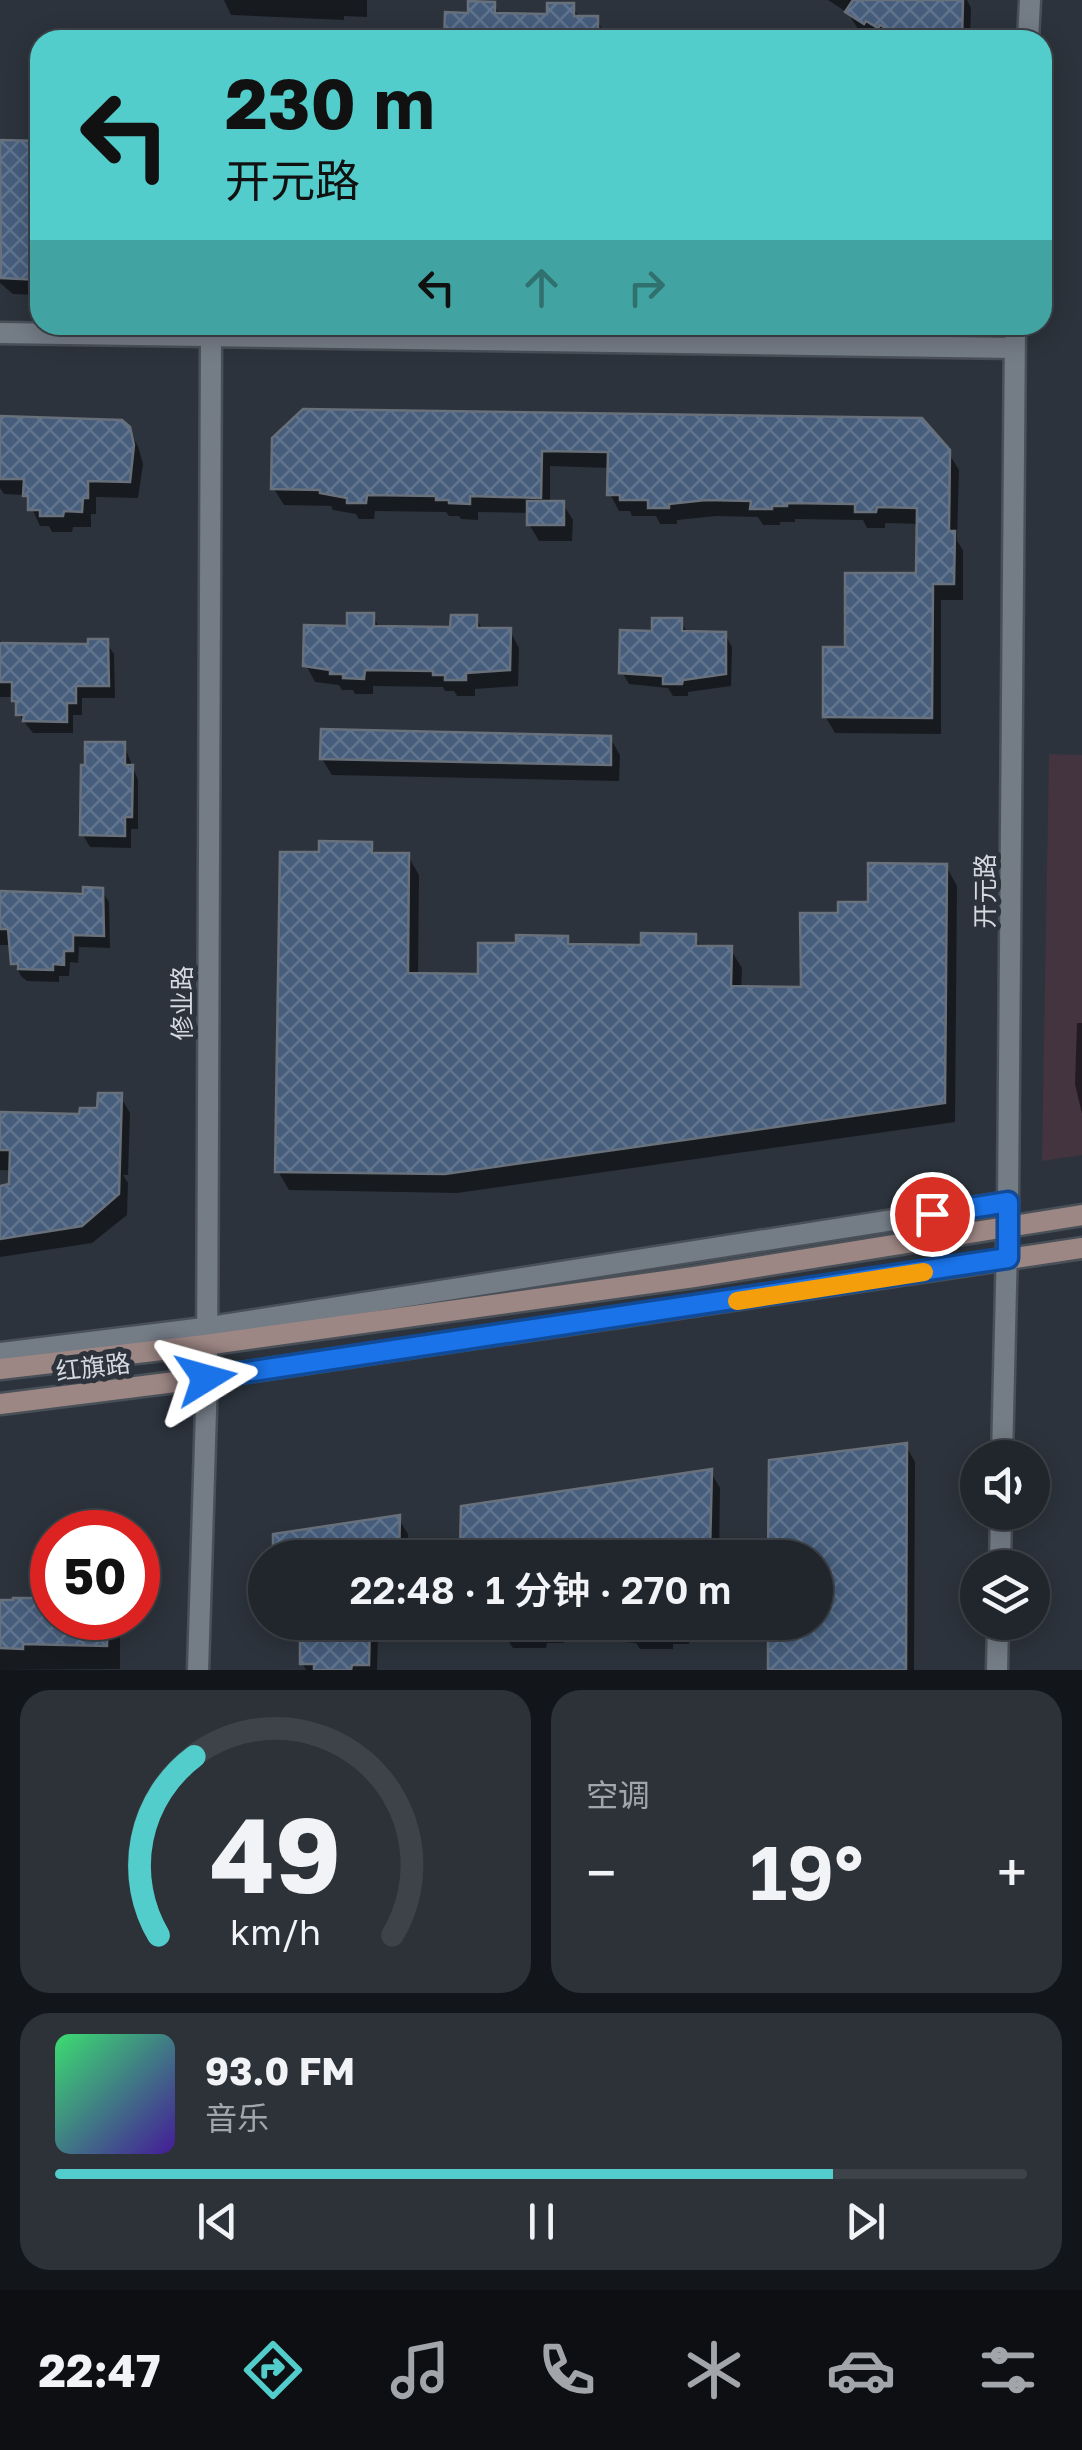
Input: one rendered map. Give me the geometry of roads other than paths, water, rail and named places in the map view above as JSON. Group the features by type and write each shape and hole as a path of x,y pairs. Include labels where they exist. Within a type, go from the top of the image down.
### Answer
{"main road":[{"name":"红旗路","path":"0,1369 204,1336 694,1278 1082,1215"},
{"name":"红旗路","path":"0,1404 206,1378 1082,1248"}],"street":[{"path":"1028,30 1030,0"},
{"path":"0,333 30,333"},
{"path":"140,335 1014,348"},
{"name":"开元路","path":"1003,1440 1008,1258 1015,335"},
{"name":"修业路","path":"198,1670 206,1378 210,336"},
{"path":"0,1352 204,1336 1008,1202"},
{"path":"997,1670 998,1640"}]}
